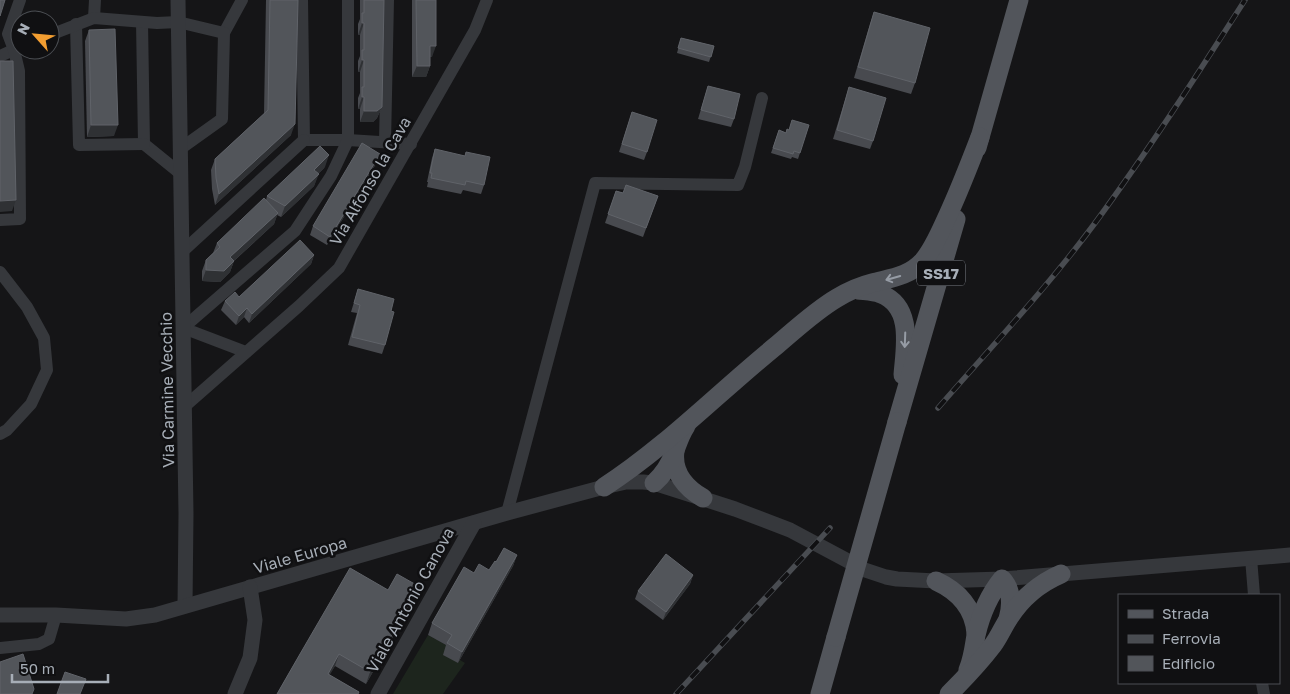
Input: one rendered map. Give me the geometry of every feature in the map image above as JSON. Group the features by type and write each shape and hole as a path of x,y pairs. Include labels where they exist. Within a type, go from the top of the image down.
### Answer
{"main road":[{"name":"SS17","path":"820,694 1019,0"},
{"path":"604,487 668,447 682,434 688,423 738,377 821,308 845,293 866,284 899,277 915,268 930,251 942,229 980,137"},
{"path":"854,290 876,292 888,297 896,304 903,316 906,340 899,416"},
{"path":"654,483 666,470 668,447"},
{"path":"668,447 674,458 679,476 691,490 702,498"},
{"path":"949,694 980,661 1008,619 1030,593 1061,574"},
{"path":"966,675 987,602 1002,579 1008,587 1011,597 1008,619"},
{"path":"936,580 952,590 966,604 974,621 976,639"},
{"path":"826,694 830,662"}],"street":[{"path":"94,18 95,0"},
{"name":"Via Carmine Vecchio","path":"178,0 186,514 185,606"},
{"path":"180,149 222,119 224,33 242,0"},
{"path":"302,0 304,140"},
{"path":"246,352 183,328 295,232 331,176 348,140 348,0"},
{"name":"Via Alfonso la Cava","path":"385,142 388,0"},
{"name":"Via Alfonso la Cava","path":"184,407 339,268 475,30 487,0"},
{"path":"60,31 94,18 142,22 178,22 224,33"},
{"path":"142,22 144,144"},
{"path":"76,24 80,145 144,144 181,174"},
{"path":"0,220 20,219 18,60"},
{"path":"507,513 595,184 738,185 745,167 762,98"},
{"path":"182,252 304,140 348,140 411,144"},
{"path":"0,272 27,306 44,338 47,370 31,404 7,430 0,434"},
{"name":"Viale Europa","path":"0,615 56,615 126,619 155,615 507,513 626,482 654,483 702,498 790,530 854,565 876,574 897,579 1002,579 1290,555"},
{"name":"Viale Antonio Canova","path":"378,694 474,523"},
{"path":"1251,558 1254,594"},
{"path":"235,694 250,658 253,639 255,620 250,587"},
{"path":"0,648 39,644 49,639 56,615"}],"shaded area":[{"path":"428,635 448,646 458,663 460,660 465,663 443,694 393,694"}],"building":[{"path":"0,0 5,0 0,16"},
{"path":"270,0 298,0 295,124 219,194 215,159 268,110"},
{"path":"364,0 384,0 382,107 377,111 364,111 364,97 362,97 362,87 364,87 362,50 364,50 364,23 362,23 362,13 364,13"},
{"path":"416,0 436,0 436,46 430,46 430,66 417,66"},
{"path":"874,12 930,28 915,83 858,67"},
{"path":"115,29 118,125 91,125 89,30"},
{"path":"681,38 714,46 711,57 678,48"},
{"path":"0,61 13,61 16,200 0,201"},
{"path":"708,86 740,94 734,119 701,110"},
{"path":"849,87 886,98 873,141 837,130"},
{"path":"632,112 657,120 647,152 622,144"},
{"path":"792,120 809,125 800,153 794,151 793,154 773,148 779,130 786,133"},
{"path":"362,143 380,154 330,237 313,226"},
{"path":"320,146 329,155 314,170 319,174 285,206 267,196"},
{"path":"435,149 465,156 466,152 490,157 484,185 466,181 465,185 431,178 432,173 430,173"},
{"path":"626,185 658,196 646,228 608,214 616,191 623,193"},
{"path":"264,198 278,213 230,257 234,261 224,271 206,270 206,260 220,247 217,243"},
{"path":"300,240 314,255 252,314 247,308 239,316 225,301 235,292 239,297"},
{"path":"358,289 394,299 391,311 394,312 385,345 352,337 360,305 354,303"},
{"path":"504,548 517,555 462,652 447,643 452,635 432,623 464,567 474,573 479,564 489,570"},
{"path":"666,554 693,575 666,612 638,591"},
{"path":"350,568 388,590 397,574 420,587 370,672 339,654 328,674 359,692 358,694 277,694 300,654"},
{"path":"23,654 34,689 32,694 0,694 0,662"},
{"path":"65,672 86,679 80,694 57,694"}],"railway":[{"path":"938,408 1077,247 1153,141 1245,0"},
{"path":"676,694 830,528"}]}
